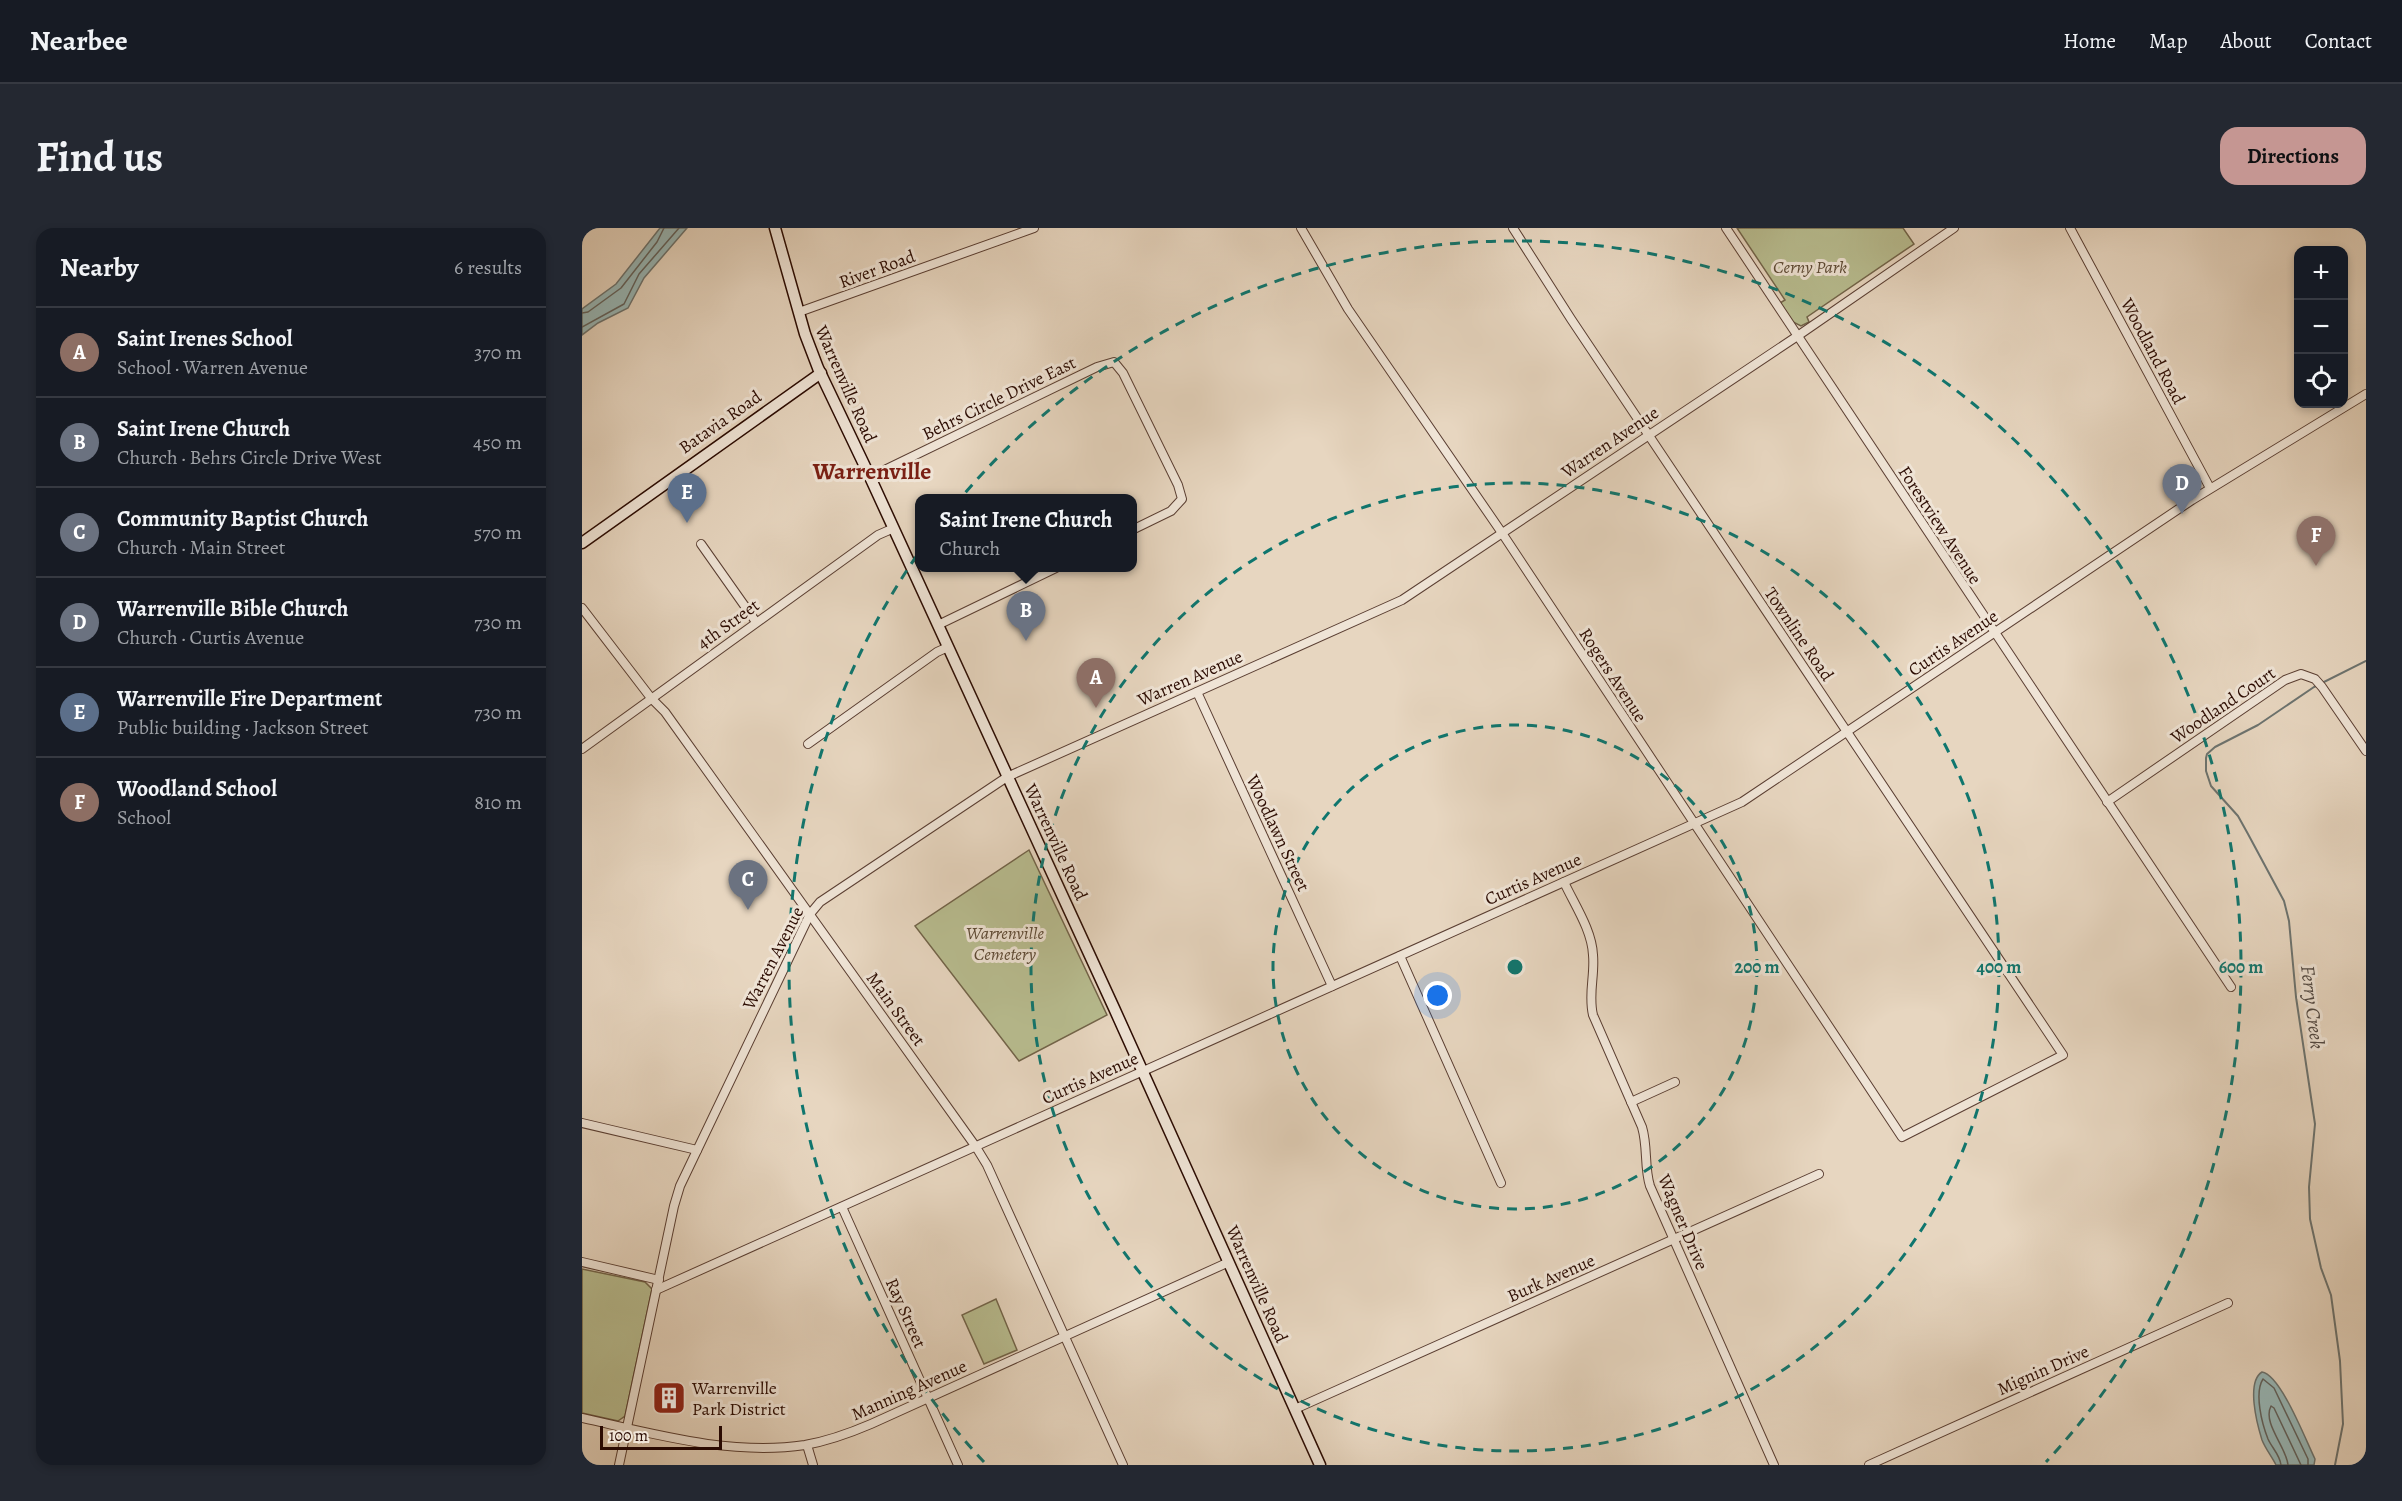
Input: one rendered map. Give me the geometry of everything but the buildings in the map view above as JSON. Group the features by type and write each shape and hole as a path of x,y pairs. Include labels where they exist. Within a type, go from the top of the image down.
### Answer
{"main road":[{"name":"Warrenville Road","path":"775,228 798,312 820,373 894,528 1143,1071 1320,1465"},
{"name":"Batavia Road","path":"582,543 820,373"}],"street":[{"name":"River Road","path":"798,312 1034,228"},
{"name":"Rogers Avenue","path":"1301,228 1348,309 1502,533 1902,1137"},
{"name":"Townline Road","path":"1513,228 1648,435 2063,1055 1902,1137"},
{"name":"Forestview Avenue","path":"1726,228 2230,987"},
{"name":"Warren Avenue","path":"620,1465 674,1206 697,1150 810,914 820,902 1007,777 1402,600 1798,336 1954,228"},
{"name":"Woodland Road","path":"2070,228 2210,489"},
{"name":"Behrs Circle Drive East","path":"870,477 1097,367 1114,362 1130,387 1178,485 1182,499 1174,509 1137,528"},
{"name":"Curtis Avenue","path":"656,1290 1742,802 2210,489 2366,394"},
{"name":"4th Street","path":"582,749 878,535 894,528"},
{"path":"701,544 756,622"},
{"path":"938,625 1046,572"},
{"name":"Main Street","path":"582,608 664,712 976,1147 987,1165 1123,1465"},
{"path":"808,744 937,652 948,647"},
{"name":"Woodland Court","path":"2107,802 2285,680 2301,674 2315,679 2322,687 2366,751"},
{"name":"Woodlawn Street","path":"1197,692 1332,986"},
{"name":"Wagner Drive","path":"1564,882 1592,945 1590,999 1593,1015 1645,1137 1647,1178 1774,1465"},
{"path":"1400,956 1501,1183"},
{"path":"1631,1102 1675,1082"},
{"path":"582,1123 697,1150"},
{"name":"Burk Avenue","path":"1295,1409 1819,1174"},
{"name":"Ray Street","path":"842,1207 958,1465"},
{"path":"582,1262 659,1280"},
{"name":"Manning Avenue","path":"582,1418 739,1447 773,1448 807,1444 855,1431 1229,1262"},
{"name":"Mignin Drive","path":"1869,1465 2228,1303"},
{"path":"807,1444 813,1465"}],"green space":[{"name":"Cerny Park","path":"1737,228 1903,228 1914,244 1807,317 1809,322 1801,326 1793,322 1780,303 1785,300"},
{"name":"Warrenville Cemetery","path":"1029,850 1107,1015 1019,1061 915,926"},
{"path":"582,1269 645,1282 652,1289 625,1416 618,1421 582,1413"},
{"path":"996,1299 1017,1350 984,1364 962,1315"}],"water":[{"path":"660,228 687,228 644,278 628,308 598,323 582,335 582,309 616,284"},
{"path":"2262,1372 2277,1384 2285,1396 2315,1459 2314,1465 2276,1465 2265,1446 2254,1404 2257,1377"}],"waterway":[{"name":"Ferry Creek","path":"2335,1465 2343,1424 2340,1361 2331,1295 2321,1268 2310,1219 2309,1187 2315,1124 2296,997 2289,921 2284,901 2238,816 2211,786 2206,771 2206,758 2215,747 2258,725 2314,687 2366,661"}],"place":[{"name":"Warrenville Bible Church","path":"2182,514"},
{"name":"Warrenville Fire Department","path":"687,523"},
{"name":"Woodland School","path":"2316,566"},
{"name":"Saint Irene Church","path":"1026,641"},
{"name":"Saint Irenes School","path":"1096,708"},
{"name":"Community Baptist Church","path":"748,910"},
{"name":"Warrenville Park District","path":"669,1398"}],"district":[{"name":"Warrenville","path":"872,471"}]}
